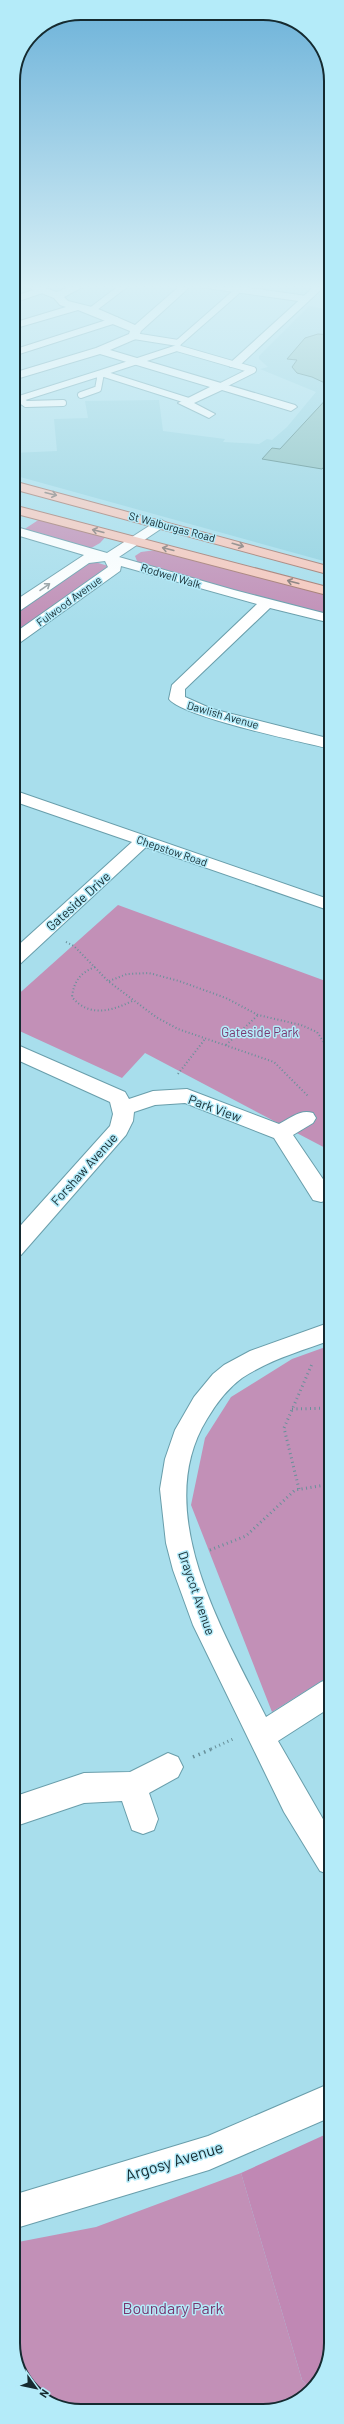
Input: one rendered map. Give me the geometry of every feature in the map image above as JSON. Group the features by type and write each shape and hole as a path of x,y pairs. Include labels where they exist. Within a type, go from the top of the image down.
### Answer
{"main road":[{"name":"St Walburgas Road","path":"20,486 324,569"},
{"name":"St Walburgas Road","path":"20,511 324,590"}],"street":[{"path":"197,397 184,403 209,414"},
{"path":"258,397 291,407"},
{"name":"Fulwood Avenue","path":"20,604 85,559 110,557 160,523"},
{"name":"Rodwell Walk","path":"20,532 110,557 266,604 324,617"},
{"name":"Fulwood Avenue","path":"20,636 115,568 110,557"},
{"name":"Dawlish Avenue","path":"266,604 177,688 177,699 184,704 206,712 324,742"},
{"name":"Chepstow Road","path":"20,798 143,842 324,904"},
{"name":"Gateside Drive","path":"20,954 143,842"},
{"path":"20,1053 118,1097 124,1108"},
{"name":"Park View","path":"124,1108 154,1098 187,1096 281,1133"},
{"name":"Forshaw Avenue","path":"20,1241 119,1130 124,1120 124,1108"},
{"path":"310,1110 281,1133 321,1194"},
{"name":"Draycot Avenue","path":"324,1334 241,1365 222,1381 203,1404 187,1434 176,1461 173,1489 175,1515 184,1561 206,1623 308,1828 324,1850"},
{"path":"259,1732 324,1695"},
{"path":"20,1810 84,1788 132,1786 168,1768"},
{"path":"132,1786 144,1819"},
{"name":"Argosy Avenue","path":"20,2210 111,2181 209,2153 324,2103"}],"lane":[{"path":"177,397 189,401"},
{"path":"20,400 26,404 63,403"}],"path":[{"path":"44,932 74,946 108,981 178,1029 274,1062 310,1110"},
{"path":"95,967 81,972 75,979 72,997 76,1004 90,1010 104,1012 118,1009 134,1000"},
{"path":"108,981 128,974 149,973 178,981 226,998 258,1015 301,1025 317,1032 324,1042"},
{"path":"225,1046 258,1015"},
{"path":"154,1098 182,1071 205,1039"},
{"path":"299,1489 284,1428 291,1409 324,1342"},
{"path":"291,1409 308,1407 324,1408"},
{"path":"184,1561 246,1536 295,1490 324,1485"},
{"path":"168,1768 259,1732"}],"shaded area":[{"path":"312,397 324,397 324,561 20,477 20,453 57,451 54,419 88,418 85,401 159,400 163,431 225,439 223,442 259,444 267,439 272,440 287,427"},
{"path":"324,2135 324,2343 323,2355 316,2374 307,2385 302,2380 241,2173"}],"green space":[{"path":"43,517 109,533 100,543 86,551 20,532"},
{"path":"163,549 324,590 324,616 139,566 135,556 141,552"},
{"path":"85,559 115,568 20,636 20,604"},
{"name":"Gateside Park","path":"118,905 324,980 324,1147 145,1053 122,1078 20,1031 20,993"},
{"path":"324,1348 324,1679 272,1712 191,1505 205,1438 231,1397 292,1359"},
{"name":"Boundary Park","path":"241,2173 302,2380 307,2385 290,2398 267,2404 81,2404 61,2401 50,2396 35,2383 28,2374 22,2359 20,2347 20,2242 96,2227"}],"building":[{"path":"324,402 324,467 322,469 262,459 272,448 280,449"}]}
